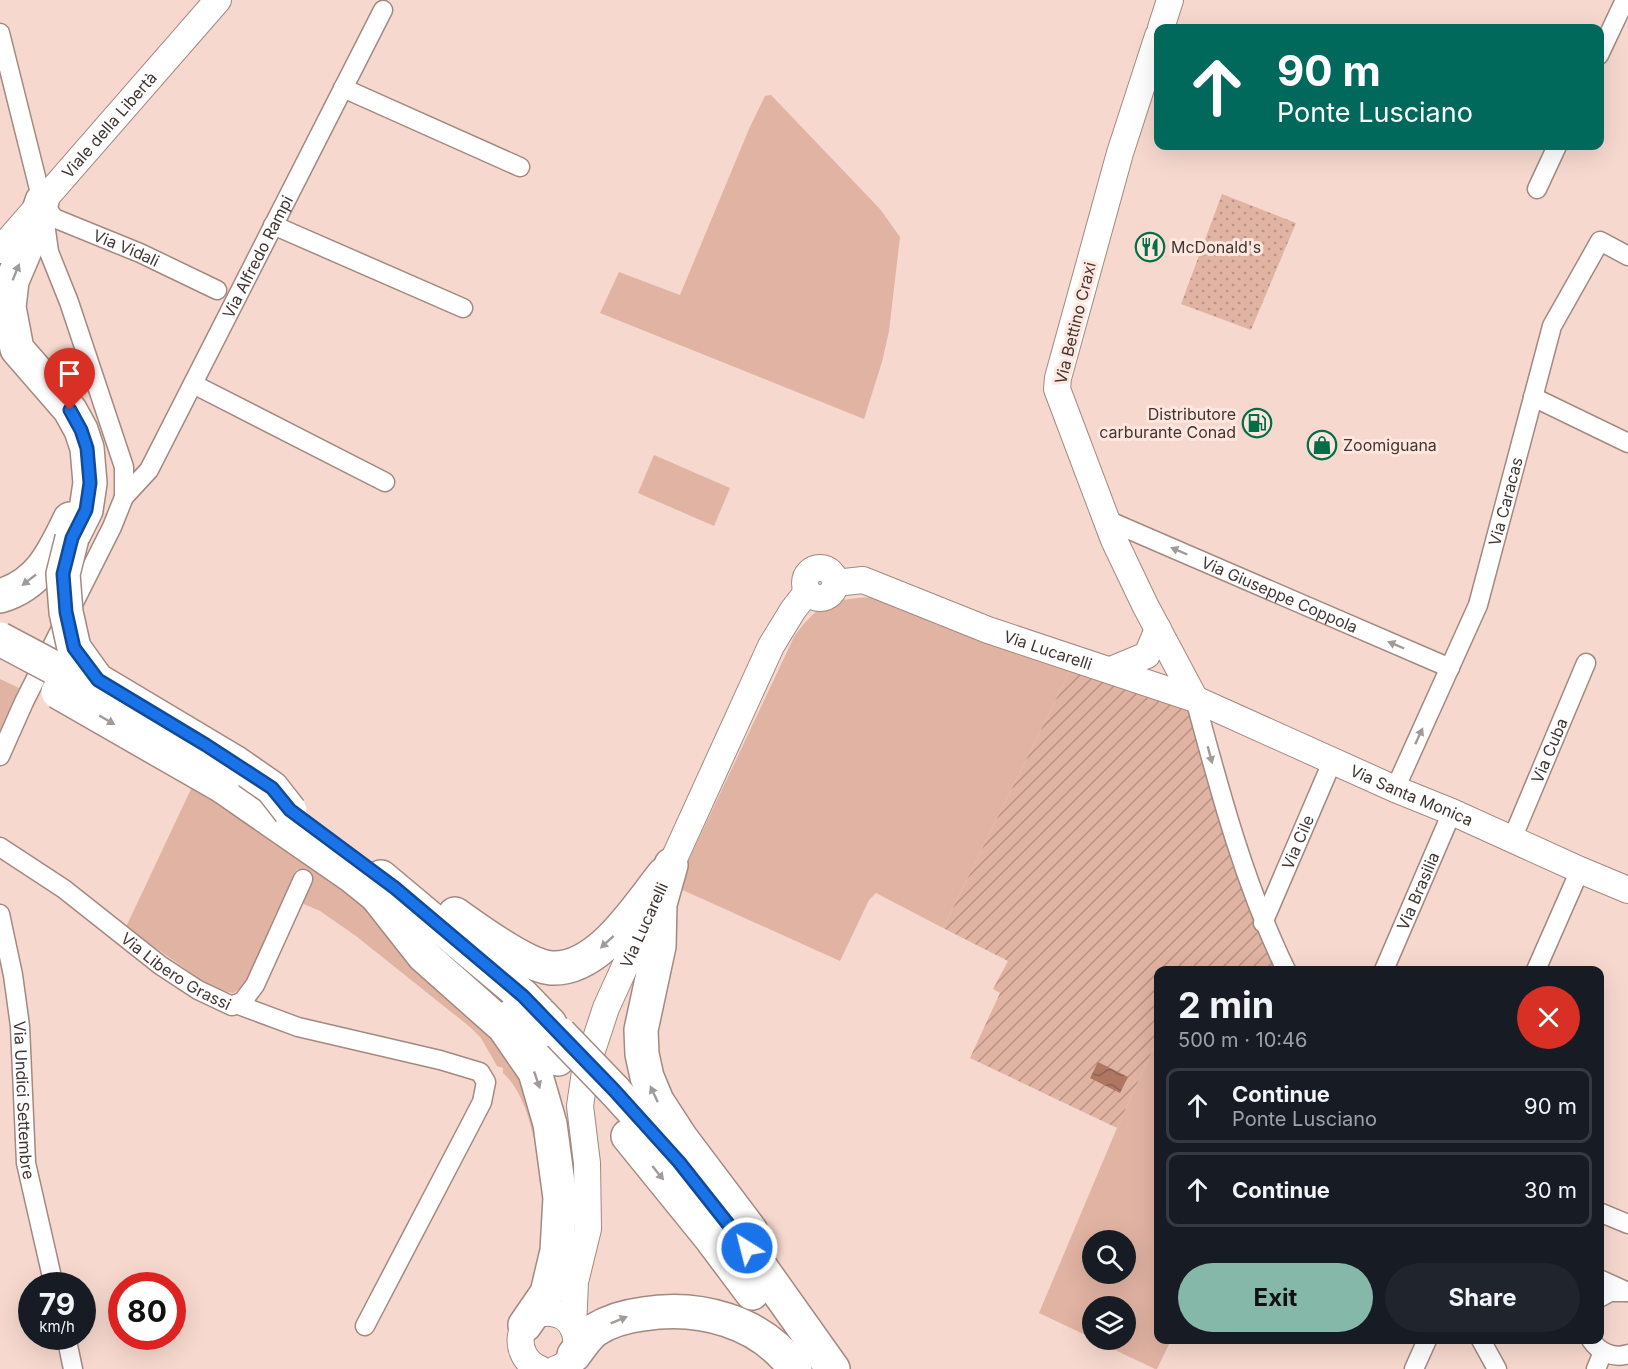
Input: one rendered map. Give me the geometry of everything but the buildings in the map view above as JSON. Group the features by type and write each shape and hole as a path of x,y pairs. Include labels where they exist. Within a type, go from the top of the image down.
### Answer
{"highway":[{"path":"0,596 29,583 62,547 86,510 90,483 87,448 81,430 70,410 7,336 12,281 29,241 42,201"},
{"path":"62,547 66,612 74,648 98,680 236,763 272,788 290,810"},
{"path":"0,639 146,717 227,777 376,895 559,1046 611,1100 679,1162 734,1230 833,1369"},
{"path":"0,663 290,810 395,888 523,996 559,1046"},
{"path":"363,864 390,868 503,947 550,968 570,966 596,952 613,937 671,865"},
{"path":"671,865 660,904 659,946 641,1030 642,1054 647,1077 657,1101 681,1138 752,1231 760,1267"},
{"path":"376,895 424,956 504,1027 535,1072 550,1124 560,1198 557,1251 538,1319"},
{"path":"611,1100 808,1369"},
{"path":"568,1350 595,1331 624,1317 664,1310 712,1314 746,1327 784,1354 795,1369"}],"street":[{"name":"Viale della Libertà","path":"0,250 218,0"},
{"path":"1162,24 1170,0"},
{"path":"1604,44 1624,0"},
{"name":"Via Alfredo Rampi","path":"124,497 149,470 383,10"},
{"path":"0,33 42,201 49,252 69,302 124,467 124,497 0,756"},
{"name":"Via Bettino Craxi","path":"1154,48 1120,153 1058,378 1057,389 1107,520 1158,630 1195,699"},
{"path":"343,88 520,166"},
{"path":"1537,189 1555,150"},
{"name":"Via Vidali","path":"42,201 54,218 141,253 217,290"},
{"path":"273,225 463,309"},
{"name":"Via Caracas","path":"1395,789 1479,605 1552,326 1600,241 1628,256"},
{"path":"193,384 385,482"},
{"path":"1533,397 1628,443"},
{"name":"Via Giuseppe Coppola","path":"1107,520 1450,668"},
{"name":"Via Lucarelli","path":"568,1350 575,1282 588,1229 587,1163 580,1106 585,1072 606,1008 771,646 807,592 815,598 824,598 832,592 835,583 863,580 988,630 1195,699"},
{"path":"1111,670 1147,655 1158,630"},
{"name":"Via Cuba","path":"1512,839 1586,663"},
{"path":"1195,699 1230,830 1263,923 1284,966"},
{"name":"Via Santa Monica","path":"1195,699 1332,762 1628,890"},
{"name":"Via Cile","path":"1263,923 1332,762"},
{"name":"Via Brasilia","path":"1386,966 1452,812"},
{"name":"Via Libero Grassi","path":"0,848 64,889 160,965 198,990 232,1006 243,1001 255,985 303,879"},
{"path":"1538,966 1580,870"},
{"name":"Via Undici Settembre","path":"0,914 13,975 20,1026 26,1163 51,1272"},
{"path":"236,1004 298,1027 440,1060 480,1072 486,1082 482,1102 365,1326"},
{"path":"1604,1214 1628,1224"},
{"path":"1604,1281 1628,1292"},
{"name":"Via Lucarelli","path":"538,1319 575,1282"},
{"path":"1604,1295 1610,1292 1628,1292"},
{"path":"540,1369 526,1360 520,1342 521,1333 538,1319 559,1315 567,1320 568,1350"},
{"path":"1414,1369 1425,1344"},
{"path":"1483,1344 1497,1369"},
{"path":"69,1350 73,1369"},
{"path":"1597,1354 1613,1356 1628,1354"}],"shaded area":[{"path":"771,95 880,209 900,237 889,331 864,419 600,313 619,272 680,295 749,129 765,96"},
{"path":"1222,194 1296,223 1251,330 1181,304"},
{"path":"654,455 730,488 714,526 638,493"},
{"path":"874,597 989,644 1070,671 943,928 876,893 869,900 840,961 676,887 794,637 819,609 837,601"},
{"path":"1070,671 1187,707 1243,889 1276,966 1154,966 1154,1047 1117,1128 970,1058 1000,993 993,989 1008,961 943,928"},
{"path":"0,679 19,688 0,731"},
{"path":"192,787 289,846 387,924 490,1023 540,1117 545,1219 538,1162 529,1121 523,1102 503,1073 503,1068 497,1066 481,1038 470,1027 356,936 320,911 297,901 308,875 297,869 247,985 233,993 214,989 126,927"},
{"path":"1154,1047 1154,1344 1169,1344 1157,1369 1115,1350 1136,1350 1136,1296 1082,1296 1082,1333 1039,1313"}],"water":[{"path":"1098,1062 1128,1077 1120,1093 1090,1078"}],"place":[{"name":"McDonald's","path":"1150,247"},
{"name":"Distributore carburante Conad","path":"1257,423"},
{"name":"Zoomiguana","path":"1322,445"}],"route":[{"path":"70,410 81,430 87,448 90,483 86,510 72,538 63,574 66,612 74,648 98,680 236,763 272,788 290,810 395,888 523,996 614,1090 679,1162 747,1248"}]}
